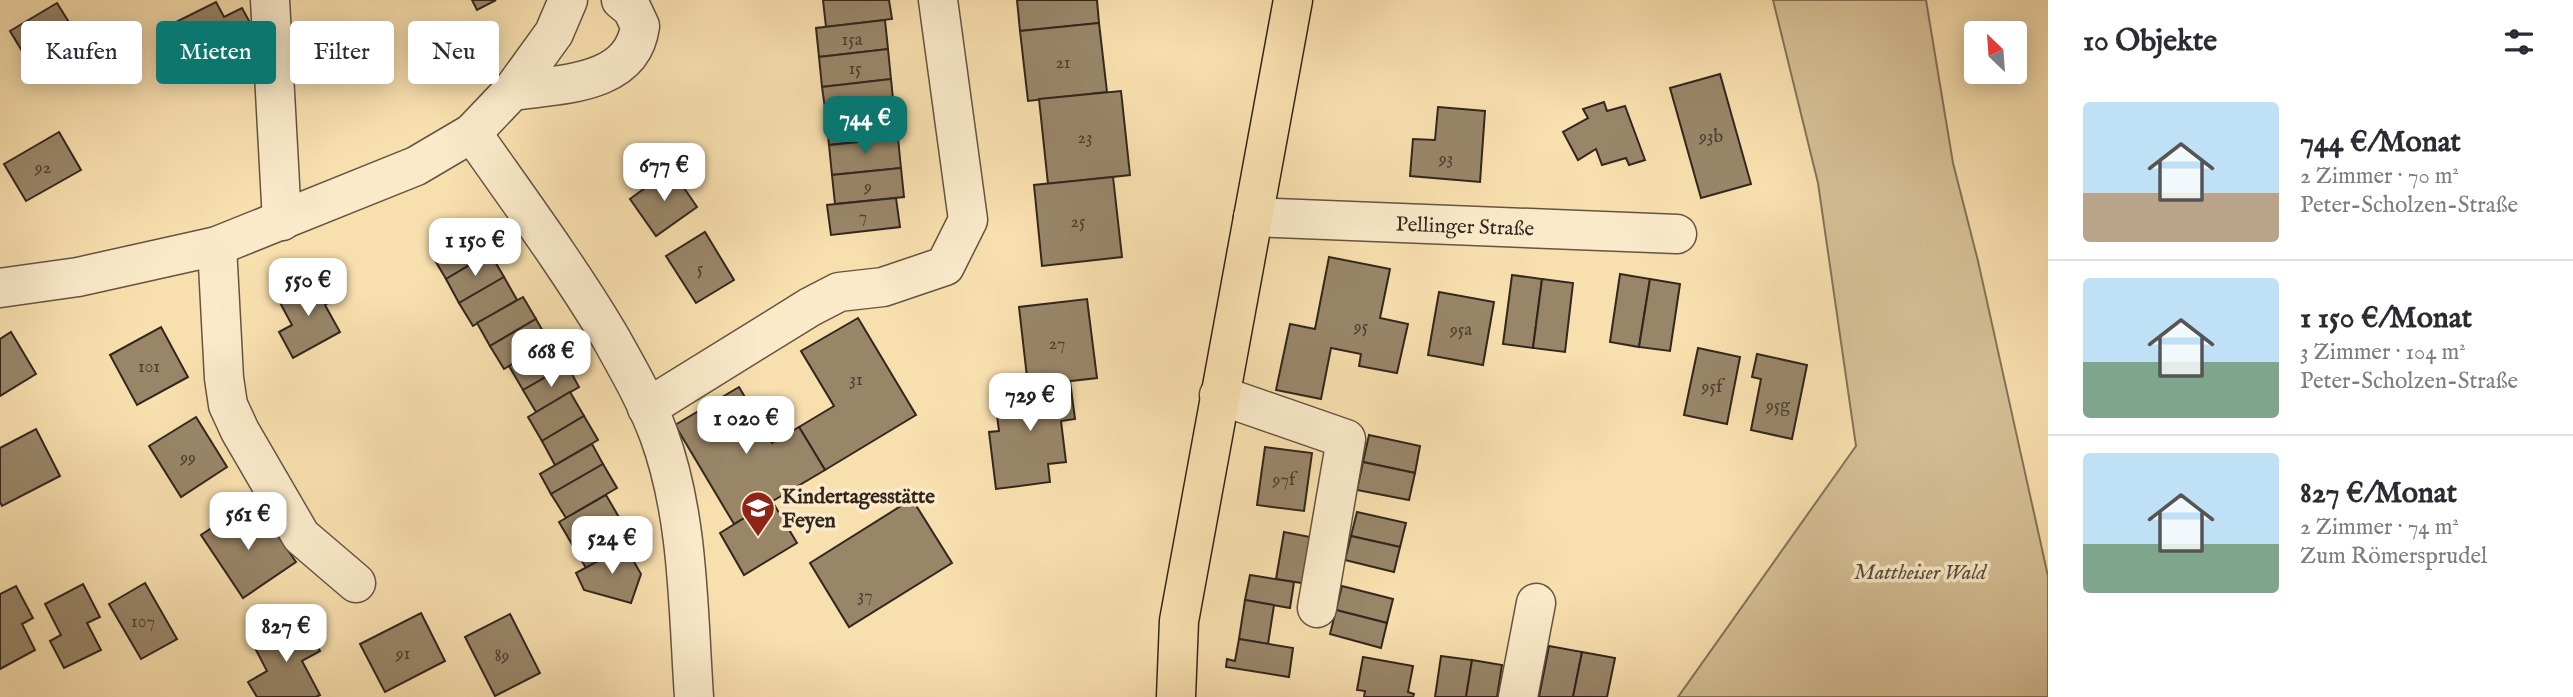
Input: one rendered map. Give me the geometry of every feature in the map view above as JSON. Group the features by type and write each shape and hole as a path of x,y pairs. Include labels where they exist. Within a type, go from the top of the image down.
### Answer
{"main road":[{"path":"1176,697 1179,621 1293,0"}],"street":[{"path":"270,0 282,221"},
{"path":"0,288 78,277 217,246 416,166 472,133 512,90 554,33 568,0"},
{"path":"512,90 580,81 609,72 623,63 634,50 640,26 632,9 621,0"},
{"path":"648,408 810,307 839,292 883,287 945,266 968,220 938,0"},
{"path":"472,133 546,235 584,293 648,408 659,436 677,502 694,697"},
{"name":"Pellinger Straße","path":"1253,218 1677,234"},
{"path":"217,246 224,378 229,405 240,431 301,536 356,583"},
{"path":"1219,395 1346,439 1317,608"},
{"path":"1518,697 1536,603"}],"green space":[{"name":"Mattheiser Wald","path":"1773,0 1926,0 1953,163 1978,261 2048,576 2048,697 1678,697 1856,446 1818,183"}],"building":[{"path":"472,0 496,0 477,10"},
{"path":"823,0 889,0 892,19 826,27"},
{"path":"1017,0 1097,0 1099,23 1020,31"},
{"path":"216,2 224,17 242,8 249,21 178,21"},
{"path":"57,3 68,21 27,21"},
{"path":"885,20 888,49 819,57 816,28"},
{"path":"1099,23 1107,92 1028,101 1020,31"},
{"path":"21,24 21,49 10,31"},
{"path":"888,49 891,79 822,87 819,57"},
{"path":"1720,74 1751,184 1701,198 1670,88"},
{"path":"891,79 894,109 826,116 822,87"},
{"path":"1121,91 1130,175 1048,184 1039,99"},
{"path":"1604,102 1607,111 1625,106 1645,160 1629,165 1626,158 1602,165 1596,149 1578,160 1563,132 1588,118 1583,109"},
{"path":"1438,107 1485,111 1480,182 1410,176 1413,139 1435,140"},
{"path":"894,109 898,138 829,145 826,116"},
{"path":"59,132 81,170 26,201 4,164"},
{"path":"898,138 901,168 832,175 829,145"},
{"path":"901,168 904,197 835,204 832,175"},
{"path":"671,169 697,207 656,236 630,199"},
{"path":"1113,177 1122,257 1042,266 1034,185"},
{"path":"896,198 900,227 831,235 827,205"},
{"path":"440,222 478,231 490,253 446,279 433,257"},
{"path":"705,232 734,280 696,303 666,256"},
{"path":"490,253 504,277 459,303 446,279"},
{"path":"1329,257 1390,269 1380,318 1408,324 1397,373 1359,366 1361,354 1331,348 1321,399 1276,390 1290,324 1315,329"},
{"path":"1620,274 1650,279 1639,347 1610,342"},
{"path":"1512,275 1542,279 1533,348 1503,344"},
{"path":"321,277 333,300 325,305 340,332 293,358 279,332 292,325 278,299"},
{"path":"504,277 517,300 473,326 459,303"},
{"path":"1542,279 1573,283 1565,352 1533,348"},
{"path":"1650,279 1680,284 1670,351 1639,347"},
{"path":"1439,292 1494,302 1483,365 1428,355"},
{"path":"523,297 536,319 490,346 477,323"},
{"path":"1087,299 1097,378 1028,386 1019,307"},
{"path":"858,318 916,415 825,470 799,427 834,406 801,351"},
{"path":"536,319 549,342 504,369 490,346"},
{"path":"161,327 188,377 137,405 110,355"},
{"path":"11,332 36,374 0,396 0,339"},
{"path":"553,341 567,365 523,390 509,366"},
{"path":"1698,348 1740,357 1727,424 1684,415"},
{"path":"1757,354 1807,365 1792,439 1751,430 1761,379 1752,377"},
{"path":"567,365 579,387 536,412 523,390"},
{"path":"1070,381 1075,419 1061,421 1066,462 1048,464 1050,482 996,489 989,432 999,431 994,391"},
{"path":"739,387 772,443 799,427 825,470 734,524 675,425"},
{"path":"570,392 584,416 542,441 528,417"},
{"path":"584,416 598,440 555,465 542,441"},
{"path":"196,417 227,467 181,497 149,446"},
{"path":"36,429 60,476 2,506 0,448"},
{"path":"1369,435 1420,446 1415,473 1363,462"},
{"path":"592,444 603,464 551,494 540,474"},
{"path":"1265,447 1312,453 1304,511 1257,505"},
{"path":"1363,462 1415,473 1409,500 1357,490"},
{"path":"603,464 617,488 566,518 551,494"},
{"path":"606,495 620,519 573,546 559,522"},
{"path":"912,499 952,563 849,627 810,563"},
{"name":"Kindertagesstätte Feyen","path":"772,501 797,543 744,575 720,533"},
{"path":"240,509 254,530 268,521 296,562 243,598 201,535"},
{"path":"1357,512 1406,523 1400,547 1351,536"},
{"path":"620,519 633,541 586,568 573,546"},
{"path":"1284,532 1315,538 1308,584 1276,579"},
{"path":"1351,536 1400,547 1394,572 1345,560"},
{"path":"625,546 641,574 631,603 584,590 576,573"},
{"path":"1250,575 1294,582 1290,608 1245,600"},
{"path":"145,583 177,639 141,659 109,604"},
{"path":"83,584 100,617 87,623 101,650 64,668 50,641 61,635 45,604"},
{"path":"16,586 33,618 22,624 35,650 0,669 0,594"},
{"path":"1342,586 1393,599 1387,623 1336,610"},
{"path":"1245,600 1274,605 1268,644 1239,639"},
{"path":"1336,610 1387,623 1381,648 1330,634"},
{"path":"421,613 445,661 385,692 360,644"},
{"path":"510,614 540,673 495,696 465,637"},
{"path":"303,619 320,651 302,661 320,695 257,697 248,682 267,671 254,646"},
{"path":"1239,639 1293,648 1289,677 1226,667 1227,659 1235,661"},
{"path":"1549,646 1582,652 1573,697 1539,697"},
{"path":"1582,652 1615,658 1607,697 1573,697"},
{"path":"1441,656 1472,660 1466,697 1435,697"},
{"path":"1363,657 1413,666 1408,692 1414,694 1413,697 1364,697 1365,691 1357,690"},
{"path":"1472,660 1502,665 1497,697 1466,697"}],"place":[{"name":"Kindertagesstätte Feyen","path":"758,538"}]}
